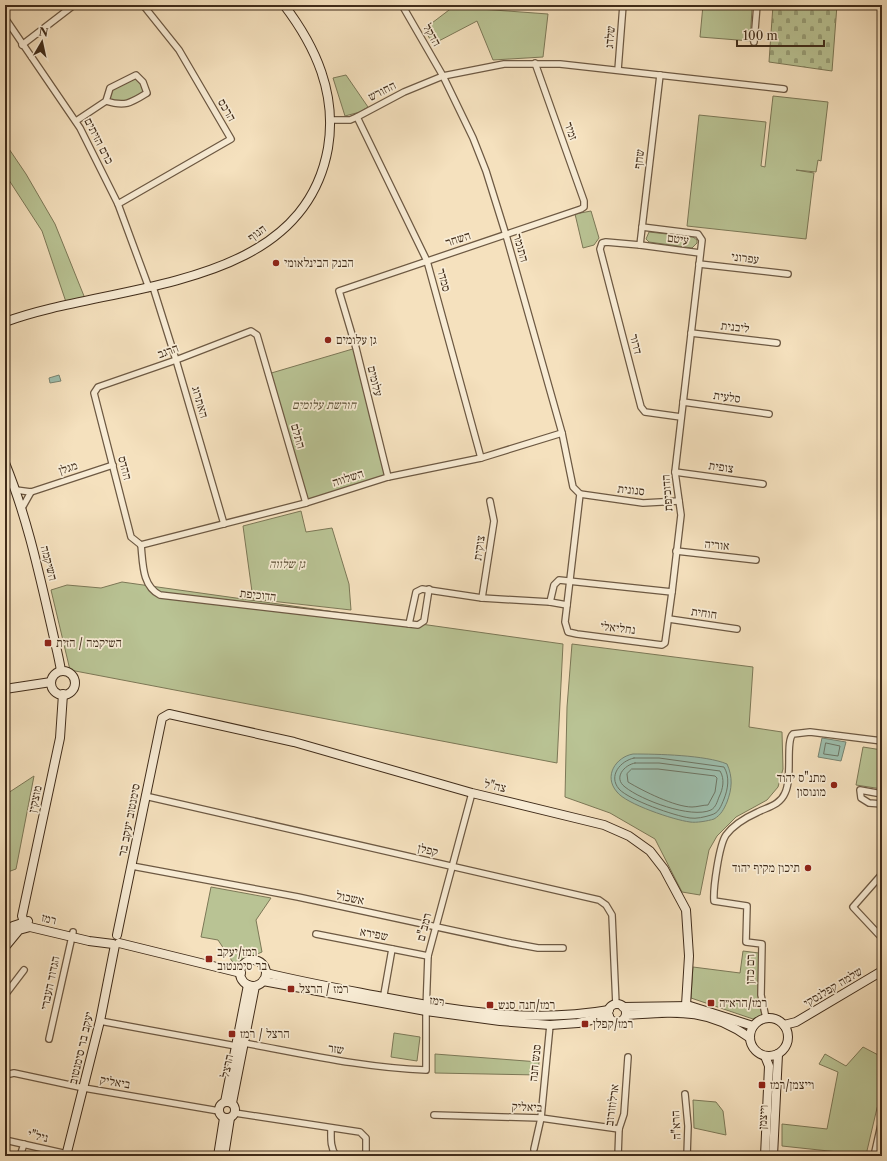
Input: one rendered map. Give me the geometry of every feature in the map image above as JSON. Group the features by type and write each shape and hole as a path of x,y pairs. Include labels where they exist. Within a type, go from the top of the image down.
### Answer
{"street":[{"path":"22,45 74,5"},
{"name":"הרכס","path":"118,204 231,139 179,50 143,5"},
{"name":"הנוף","path":"5,322 33,313 151,287 232,263 248,255 278,233 306,204 316,187 326,156 331,120 328,92 317,59 305,36 284,5"},
{"name":"הדקל","path":"402,5 443,76"},
{"name":"שלדג","path":"618,70 623,5"},
{"path":"754,42 757,5"},
{"name":"כרם הזיתים","path":"5,18 22,45 76,120 118,204 151,287"},
{"name":"החורש","path":"331,120 350,120 404,92 443,76 488,66 535,62 784,89"},
{"name":"זמיר","path":"535,62 582,195 584,207"},
{"path":"76,120 106,102 110,88 136,75 143,82 147,93 132,102 119,105 106,102"},
{"name":"שחף","path":"640,245 660,75"},
{"name":"התומר","path":"443,76 473,138 486,171 506,235 562,433 573,487 580,494"},
{"name":"סמדר","path":"357,117 427,261 481,458"},
{"name":"השחר","path":"339,291 584,207"},
{"name":"עיטם","path":"601,245 606,242 700,253 702,240 698,234 642,227"},
{"name":"דרור","path":"601,245 600,252 641,407 645,412 681,417"},
{"name":"הדוכיפת","path":"665,644 681,515 675,472 700,253"},
{"name":"עפרוני","path":"699,264 788,274"},
{"name":"האתרוג","path":"151,287 176,360 224,524"},
{"name":"עלומים","path":"339,291 356,348 388,477"},
{"name":"הרגב","path":"94,393 98,387 176,360 251,331"},
{"name":"התלם","path":"251,331 256,335 306,503"},
{"name":"ליבנית","path":"691,333 776,343"},
{"name":"ההדס","path":"94,393 131,537 141,545"},
{"name":"סלעית","path":"683,402 769,414"},
{"name":"השלווה","path":"141,545 306,503 388,477 481,458 562,433"},
{"name":"השיקמה","path":"5,463 22,508 43,587 62,671"},
{"name":"מגלן","path":"16,490 31,492 113,465"},
{"name":"צופית","path":"675,472 763,484"},
{"path":"22,508 31,492"},
{"path":"409,624 416,592 422,589 482,598 550,602 567,605 580,494"},
{"name":"סנונית","path":"580,494 643,503 679,501"},
{"name":"צוקית","path":"482,598 494,521 490,501"},
{"name":"הדוכיפת","path":"141,545 144,570 148,585 153,591 160,595 418,625 424,621 429,589"},
{"name":"אוריה","path":"676,551 756,560"},
{"path":"550,602 555,581 559,580 672,592"},
{"name":"נחליאלי","path":"567,605 566,622 568,632 654,644 665,644"},
{"name":"חוחית","path":"669,619 737,629"},
{"path":"62,671 70,673 75,681 71,692 63,694 55,691 51,682 56,673 62,671"},
{"path":"5,689 51,682"},
{"name":"מוצקין","path":"23,907 60,738 63,694"},
{"name":"צה\"ל","path":"169,714 294,742 472,793 604,825 629,836 650,851 664,869 686,910 689,956 686,1006"},
{"name":"סימנטוב יעקב בר","path":"115,941 162,718 169,714"},
{"name":"רם כהן","path":"766,1018 761,995 762,944 746,942 747,906 714,901 714,885 725,836 744,819 777,804 782,799 790,781 789,741 793,734 810,732 882,741"},
{"path":"882,794 860,790 861,798 869,803 882,804"},
{"name":"רמב\"ם","path":"426,1070 428,956 472,793"},
{"name":"קפלן","path":"146,796 599,900 606,905 612,915 622,1009"},
{"name":"אשכול","path":"132,866 298,898 511,943 538,948 562,948"},
{"path":"882,874 853,907 882,938"},
{"name":"רמז","path":"23,907 27,924 72,935 115,941 241,973"},
{"path":"5,935 13,926 27,924"},
{"path":"5,947 19,930 27,924"},
{"name":"שפירא","path":"316,934 428,956"},
{"name":"הגדוד העברי","path":"49,1039 72,935"},
{"name":"יעקב בר סימנטוב","path":"67,1155 100,1022 115,941"},
{"path":"383,1000 392,949"},
{"path":"254,961 261,963 266,973 263,981 252,985 243,980 241,973 246,963 254,961"},
{"path":"5,995 24,970"},
{"name":"שלמה קפלנסקי","path":"786,1029 882,971"},
{"name":"רמז","path":"266,973 383,1000"},
{"name":"רמז","path":"263,981 383,1000 500,1022 550,1025 578,1023 609,1013"},
{"name":"הרצל","path":"228,1103 252,985"},
{"path":"622,1009 623,1020 618,1022 612,1020 609,1013 622,1009 686,1006 700,1008 753,1026"},
{"name":"רמז","path":"426,1008 504,1015 548,1017 609,1013"},
{"path":"622,1009 690,1012 734,1027 750,1038 755,1051 765,1056 778,1054 788,1044 786,1029 778,1020 766,1018 758,1021 753,1026 750,1038"},
{"name":"שזר","path":"100,1022 336,1060 400,1069 426,1070"},
{"name":"סנש חנה","path":"534,1149 541,1118 550,1025"},
{"name":"וייצמן","path":"773,1156 778,1054"},
{"path":"765,1056 769,1066 765,1156"},
{"name":"ארלוזורוב","path":"618,1156 619,1129 624,1114 628,1057"},
{"name":"ביאליק","path":"6,1074 21,1074 84,1088 227,1115 360,1132 364,1135 366,1156"},
{"name":"הרא\"ה","path":"685,1094 688,1126 687,1156"},
{"path":"218,1156 227,1115 236,1108 228,1103 221,1104 227,1115 224,1156"},
{"name":"ביאליק","path":"434,1115 541,1118 619,1129"},
{"path":"874,1156 882,1120"},
{"path":"331,1128 330,1142 332,1150 336,1156"},
{"name":"ניל\"י","path":"5,1140 67,1155"},
{"path":"20,1156 24,1144"}],"green space":[{"path":"703,5 752,9 750,41 700,37"},
{"path":"773,5 837,5 832,71 769,62"},
{"path":"453,7 548,14 543,57 493,60 477,21 433,44 424,29"},
{"path":"136,75 147,93 132,102 106,101 110,88"},
{"path":"346,75 368,107 360,112 345,116 333,78"},
{"path":"773,96 828,102 821,161 818,160 816,172 796,170 814,173 806,239 687,226 699,115 766,122 761,166 765,167"},
{"path":"5,143 26,174 55,224 86,301 67,305 42,231 5,174"},
{"path":"591,211 599,238 594,245 583,248 575,214"},
{"path":"649,232 693,237 697,240 697,243 692,248 649,242 646,239"},
{"name":"חורשת עלומים","path":"356,348 388,477 306,503 268,374"},
{"name":"גן שלווה","path":"301,511 306,532 332,528 349,584 351,610 253,599 243,526"},
{"path":"122,582 563,644 557,763 70,670 51,590 67,585 101,588"},
{"path":"572,644 753,667 749,727 782,732 783,769 778,787 767,800 736,817 717,836 709,850 700,895 682,892 655,839 610,813 565,797 567,707"},
{"path":"863,747 882,750 882,789 856,785"},
{"path":"34,776 16,869 5,873 5,795"},
{"path":"211,887 271,898 256,920 262,952 234,964 218,940 201,937"},
{"path":"743,951 759,953 758,995 762,1015 753,1019 691,998 693,967 740,973"},
{"path":"394,1033 420,1037 417,1061 391,1057"},
{"path":"863,1047 882,1057 882,1096 877,1108 866,1155 782,1146 782,1124 827,1129 838,1072 819,1064 825,1054 846,1066"},
{"path":"435,1054 539,1062 538,1075 435,1073"},
{"path":"693,1100 716,1102 723,1111 726,1135 694,1128"}],"water":[{"path":"59,375 61,381 50,383 49,378"},
{"path":"822,738 846,742 841,761 818,757"},
{"path":"633,754 694,757 727,764 731,778 731,788 727,802 719,816 702,822 690,822 651,811 622,797 613,786 611,774 613,768 621,759"}],"place":[{"name":"הבנק הבינלאומי","path":"276,263"},
{"name":"גן עלומים","path":"328,340"},
{"name":"השיקמה / הזית","path":"48,643"},
{"name":"מתנ\"ס יהוד מונוסון","path":"834,785"},
{"name":"תיכון מקיף יהוד","path":"808,868"},
{"name":"רמז/יעקב בר סימנטוב","path":"209,959"},
{"name":"רמז / הרצל","path":"291,989"},
{"name":"רמז/הרא״ה","path":"711,1003"},
{"name":"רמז/חנה סנש","path":"490,1005"},
{"name":"רמז/קפלן","path":"585,1024"},
{"name":"הרצל / רמז","path":"232,1034"},
{"name":"וייצמן/רמז","path":"762,1085"}]}
